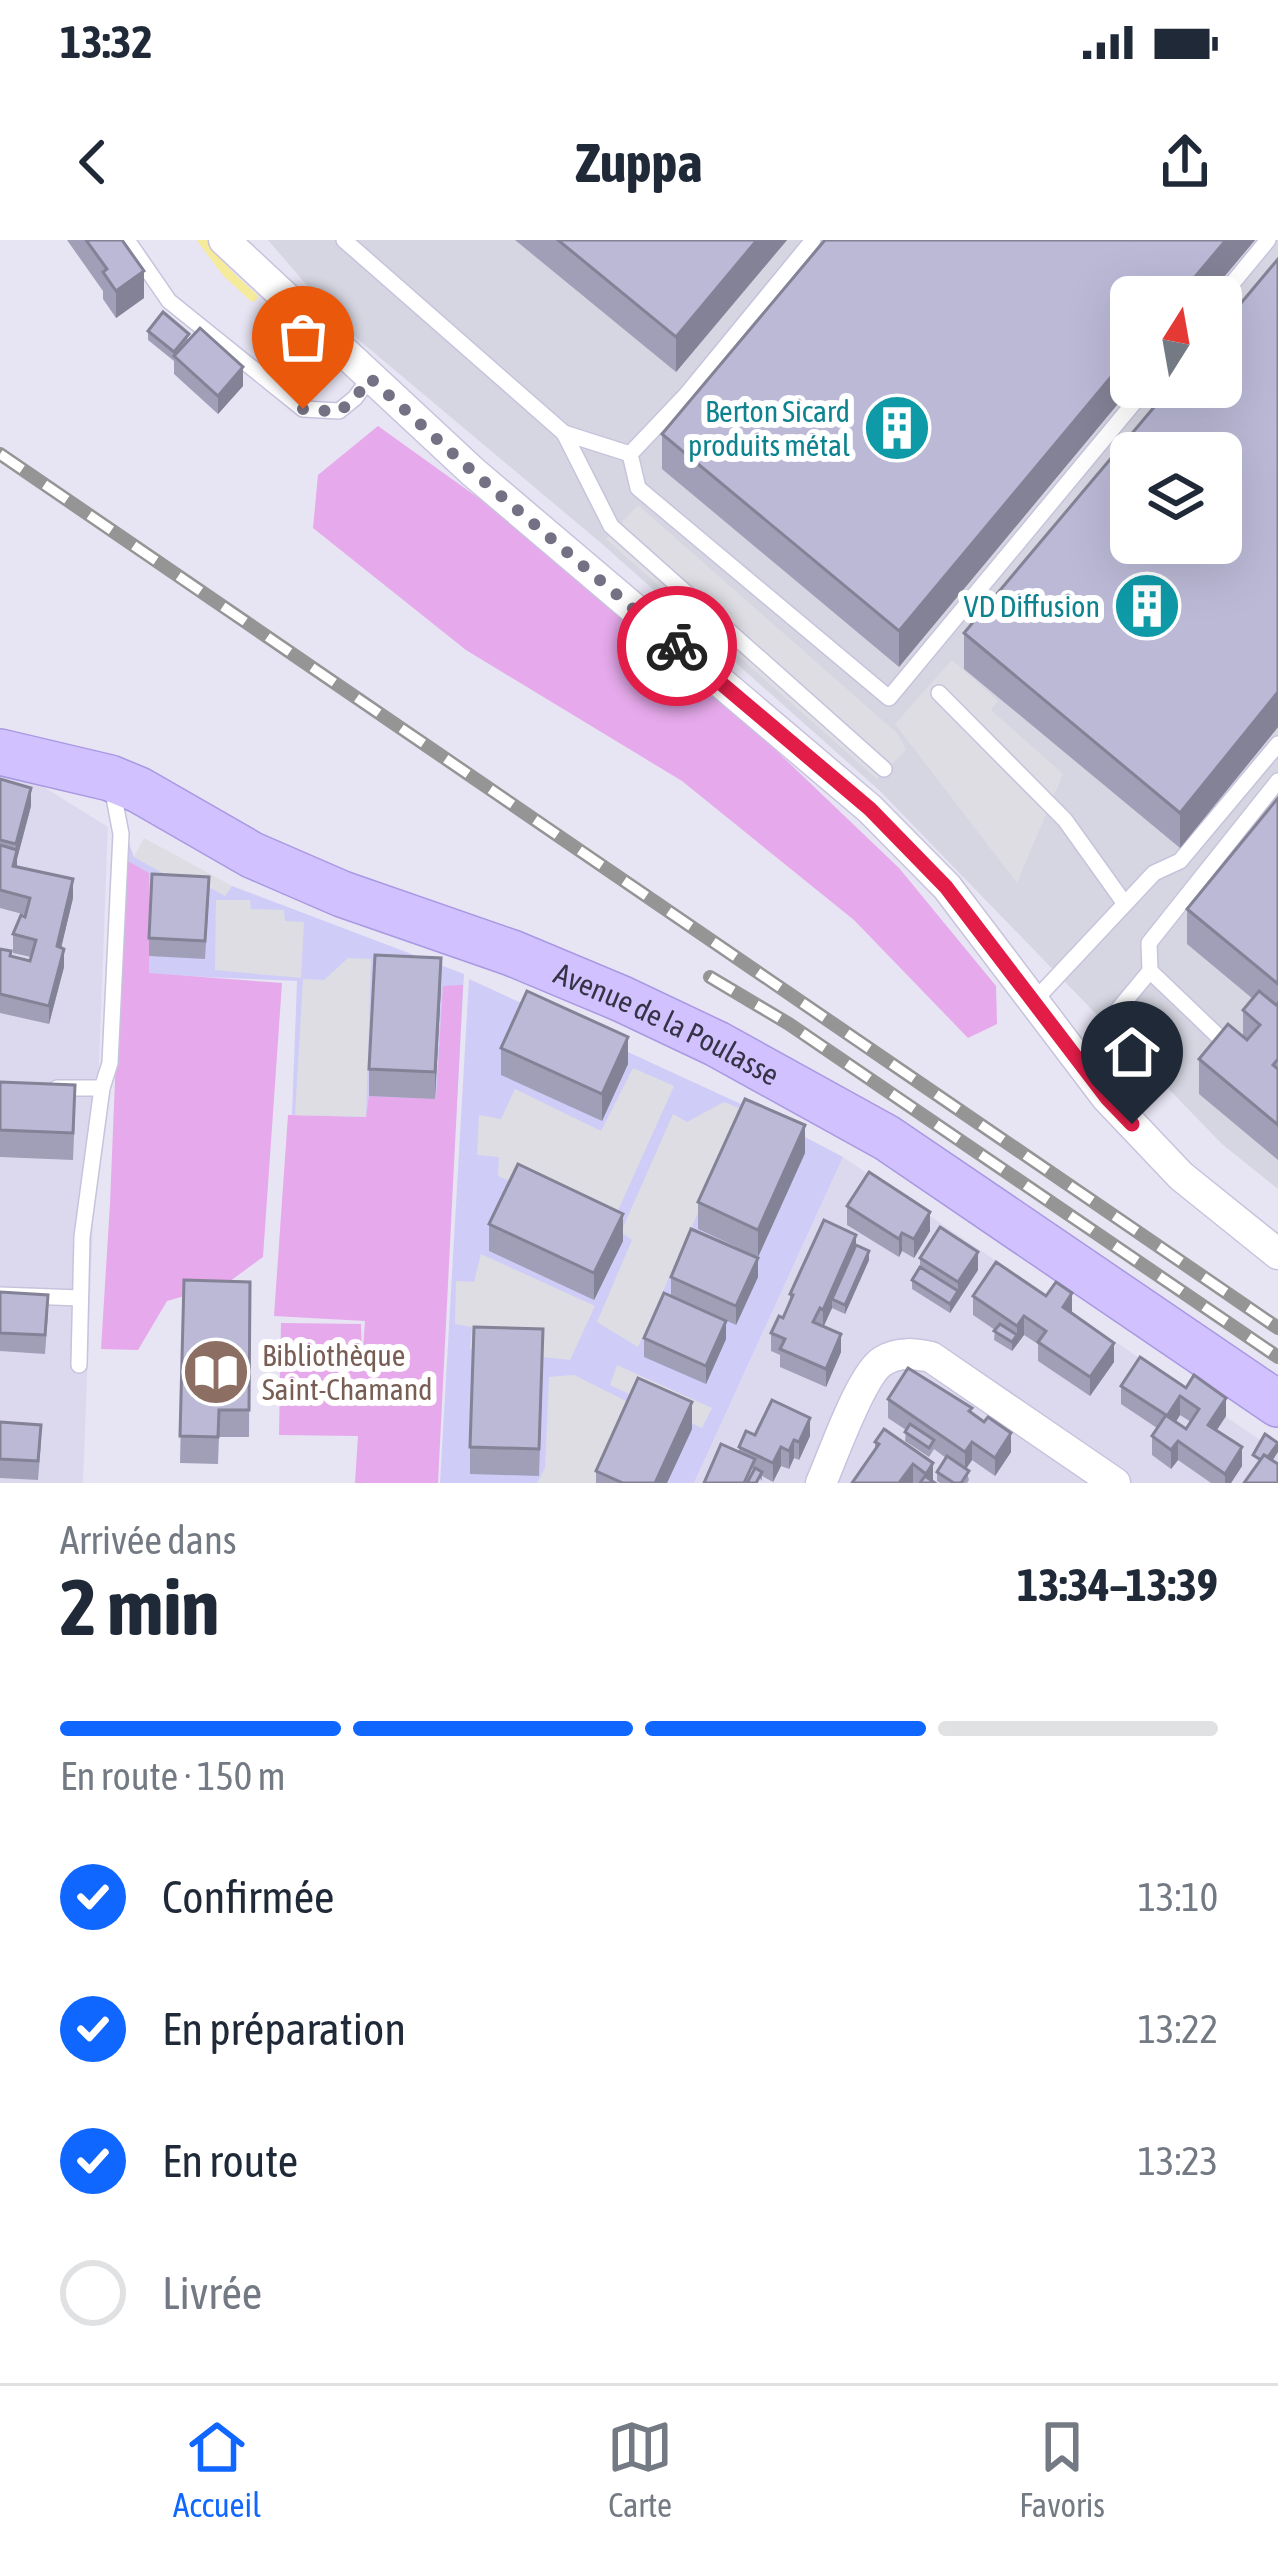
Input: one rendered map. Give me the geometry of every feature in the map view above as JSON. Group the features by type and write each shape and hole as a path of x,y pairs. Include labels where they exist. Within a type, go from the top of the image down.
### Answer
{"street":[{"path":"224,240 473,472 870,809 946,887 1107,1098 1181,1176 1278,1254"},
{"name":"Avenue de la Poulasse","path":"0,752 110,778 252,855 342,894 512,953 717,1044 887,1138 1278,1404"},
{"path":"821,1483 869,1372 885,1359 908,1353 931,1357 1115,1483"}],"lane":[{"path":"127,240 169,301 303,409 339,412 370,378"},
{"path":"344,240 564,433 611,526 884,769"},
{"path":"630,454 686,395 813,240"},
{"path":"1238,276 1268,240"},
{"path":"630,454 638,488 890,698 1130,408"},
{"path":"564,433 630,454"},
{"path":"939,694 1065,820 1125,904"},
{"path":"1034,1001 1154,873 1180,861 1278,744"},
{"path":"79,1365 82,1237 102,1088 110,1064 121,834 110,778"},
{"path":"1077,1059 1150,971 1149,943 1278,781"},
{"path":"1150,971 1220,1037"},
{"path":"41,1088 102,1088"},
{"path":"0,1295 80,1298"}],"shaded area":[{"path":"268,240 1278,240 1278,1189 1222,1144 880,791 601,543 341,325"},
{"path":"378,426 523,530 764,739 899,868 996,986 997,1024 968,1038 854,920 682,781 466,650 313,528 318,475"},
{"path":"638,505 898,734 906,750 877,779 606,539"},
{"path":"952,660 998,701 991,710 1063,774 1017,883 895,724"},
{"path":"0,776 37,783 108,827 83,1483 0,1483"},
{"path":"126,835 134,857 189,876 225,895 232,886 464,974 456,1121 292,1115 297,981 120,973"},
{"path":"144,838 232,886 225,896 190,877 184,885 134,857"},
{"path":"124,859 149,873 149,973 282,983 263,1257 226,1284 167,1301 138,1350 101,1349"},
{"path":"216,900 250,900 251,909 284,910 285,921 304,922 301,978 215,970"},
{"path":"348,958 371,959 366,1117 295,1115 303,979 324,980"},
{"path":"469,979 754,1110 843,1157 694,1483 440,1483"},
{"path":"463,985 438,1483 355,1483 358,1436 279,1435 281,1323 361,1324 362,1363 365,1321 274,1316 288,1115 366,1117 369,1096 436,1099 443,986"},
{"path":"633,1068 674,1086 611,1226 498,1176 499,1157 477,1155 479,1115 501,1119 515,1089 601,1131"},
{"path":"724,1102 744,1110 638,1347 597,1322 632,1240 621,1232 673,1114 687,1122"},
{"path":"843,1157 1278,1452 1278,1483 694,1483"},
{"path":"481,1254 595,1306 570,1360 470,1349 472,1327 455,1324 456,1281 474,1282"},
{"path":"617,1365 712,1408 702,1428 610,1385"},
{"path":"574,1375 632,1404 597,1483 537,1483 545,1468 549,1377"}],"building":[{"path":"86,240 122,240 144,271 116,291"},
{"path":"558,240 757,240 676,337"},
{"name":"Berton Sicard produits métal","path":"825,240 1226,240 1196,276 1110,276 1110,378 899,631 662,434"},
{"name":"VD Diffusion","path":"1278,259 1278,692 1180,813 964,633 1110,459 1110,564 1242,564 1242,432 1133,432 1153,408 1242,408 1242,302"},
{"path":"163,312 189,334 174,352 148,331"},
{"path":"200,328 243,367 218,396 174,356"},
{"path":"0,779 31,788 16,844 0,840"},
{"path":"1278,798 1278,984 1187,909"},
{"path":"0,845 17,850 13,866 73,879 57,946 64,949 49,1006 0,994 0,949 30,961 36,940 13,934 30,898 0,890"},
{"path":"152,874 209,877 205,941 149,938"},
{"path":"375,955 441,958 435,1072 369,1069"},
{"path":"527,991 628,1037 602,1094 501,1048"},
{"path":"1259,991 1278,1003 1278,1059 1273,1065 1278,1069 1278,1125 1199,1059 1228,1024 1247,1040 1260,1025 1243,1010"},
{"path":"0,1082 75,1085 73,1133 0,1130"},
{"path":"745,1099 805,1125 758,1230 698,1202"},
{"path":"518,1164 623,1214 594,1273 489,1224"},
{"path":"869,1172 930,1212 914,1239 902,1233 899,1239 847,1206"},
{"path":"824,1220 856,1235 823,1310 813,1322 841,1334 826,1369 780,1349 785,1339 771,1333 779,1316 783,1318"},
{"path":"940,1227 978,1252 958,1282 920,1258"},
{"path":"691,1229 758,1258 736,1306 671,1277"},
{"path":"856,1245 869,1251 845,1305 832,1299"},
{"path":"996,1262 1046,1296 1056,1282 1072,1293 1063,1307 1114,1343 1090,1377 1038,1342 1046,1331 1024,1316 1017,1326 973,1296"},
{"path":"920,1267 958,1291 950,1304 912,1280"},
{"path":"184,1280 250,1282 249,1410 219,1410 218,1437 180,1436"},
{"path":"0,1292 48,1295 45,1335 0,1333"},
{"path":"664,1293 726,1321 706,1366 644,1338"},
{"path":"1000,1324 1017,1335 1012,1342 994,1331"},
{"path":"474,1327 543,1329 539,1449 470,1447"},
{"path":"1140,1357 1186,1388 1194,1375 1226,1398 1208,1425 1242,1447 1225,1474 1178,1441 1171,1450 1152,1436 1166,1415 1121,1386","holes":["1180,1396 1199,1409 1186,1429 1167,1416"]},
{"path":"908,1368 972,1408 969,1411 984,1422 988,1417 1011,1433 995,1458 972,1442 965,1452 888,1399"},
{"path":"638,1378 692,1402 655,1483 623,1483 596,1471"},
{"path":"772,1400 810,1418 799,1442 794,1440 789,1451 781,1447 773,1463 739,1447 746,1431 755,1435"},
{"path":"0,1422 41,1425 38,1461 0,1459"},
{"path":"910,1424 934,1440 929,1448 905,1432"},
{"path":"884,1429 933,1463 926,1474 913,1464 899,1483 852,1483 879,1444 875,1442"},
{"path":"1265,1434 1278,1443 1261,1460 1253,1455"},
{"path":"721,1444 755,1459 744,1483 704,1483"},
{"path":"1264,1455 1278,1464 1278,1483 1244,1483"},
{"path":"947,1456 969,1471 961,1483 937,1472"},
{"path":"755,1468 762,1472 756,1483 747,1483"}],"waterway":[{"path":"202,240 253,297"}],"railway":[{"path":"0,454 1278,1328"},
{"path":"710,977 789,1024 1278,1357"}],"way so far":[{"path":"303,409 339,412 370,378 677,646"}],"place":[{"name":"Berton Sicard produits métal","path":"897,428"},
{"name":"VD Diffusion","path":"1147,606"},
{"name":"Bibliothèque Saint-Chamand","path":"216,1372"}],"route":[{"path":"677,646 870,809 946,887 1107,1098 1132,1124"}]}
